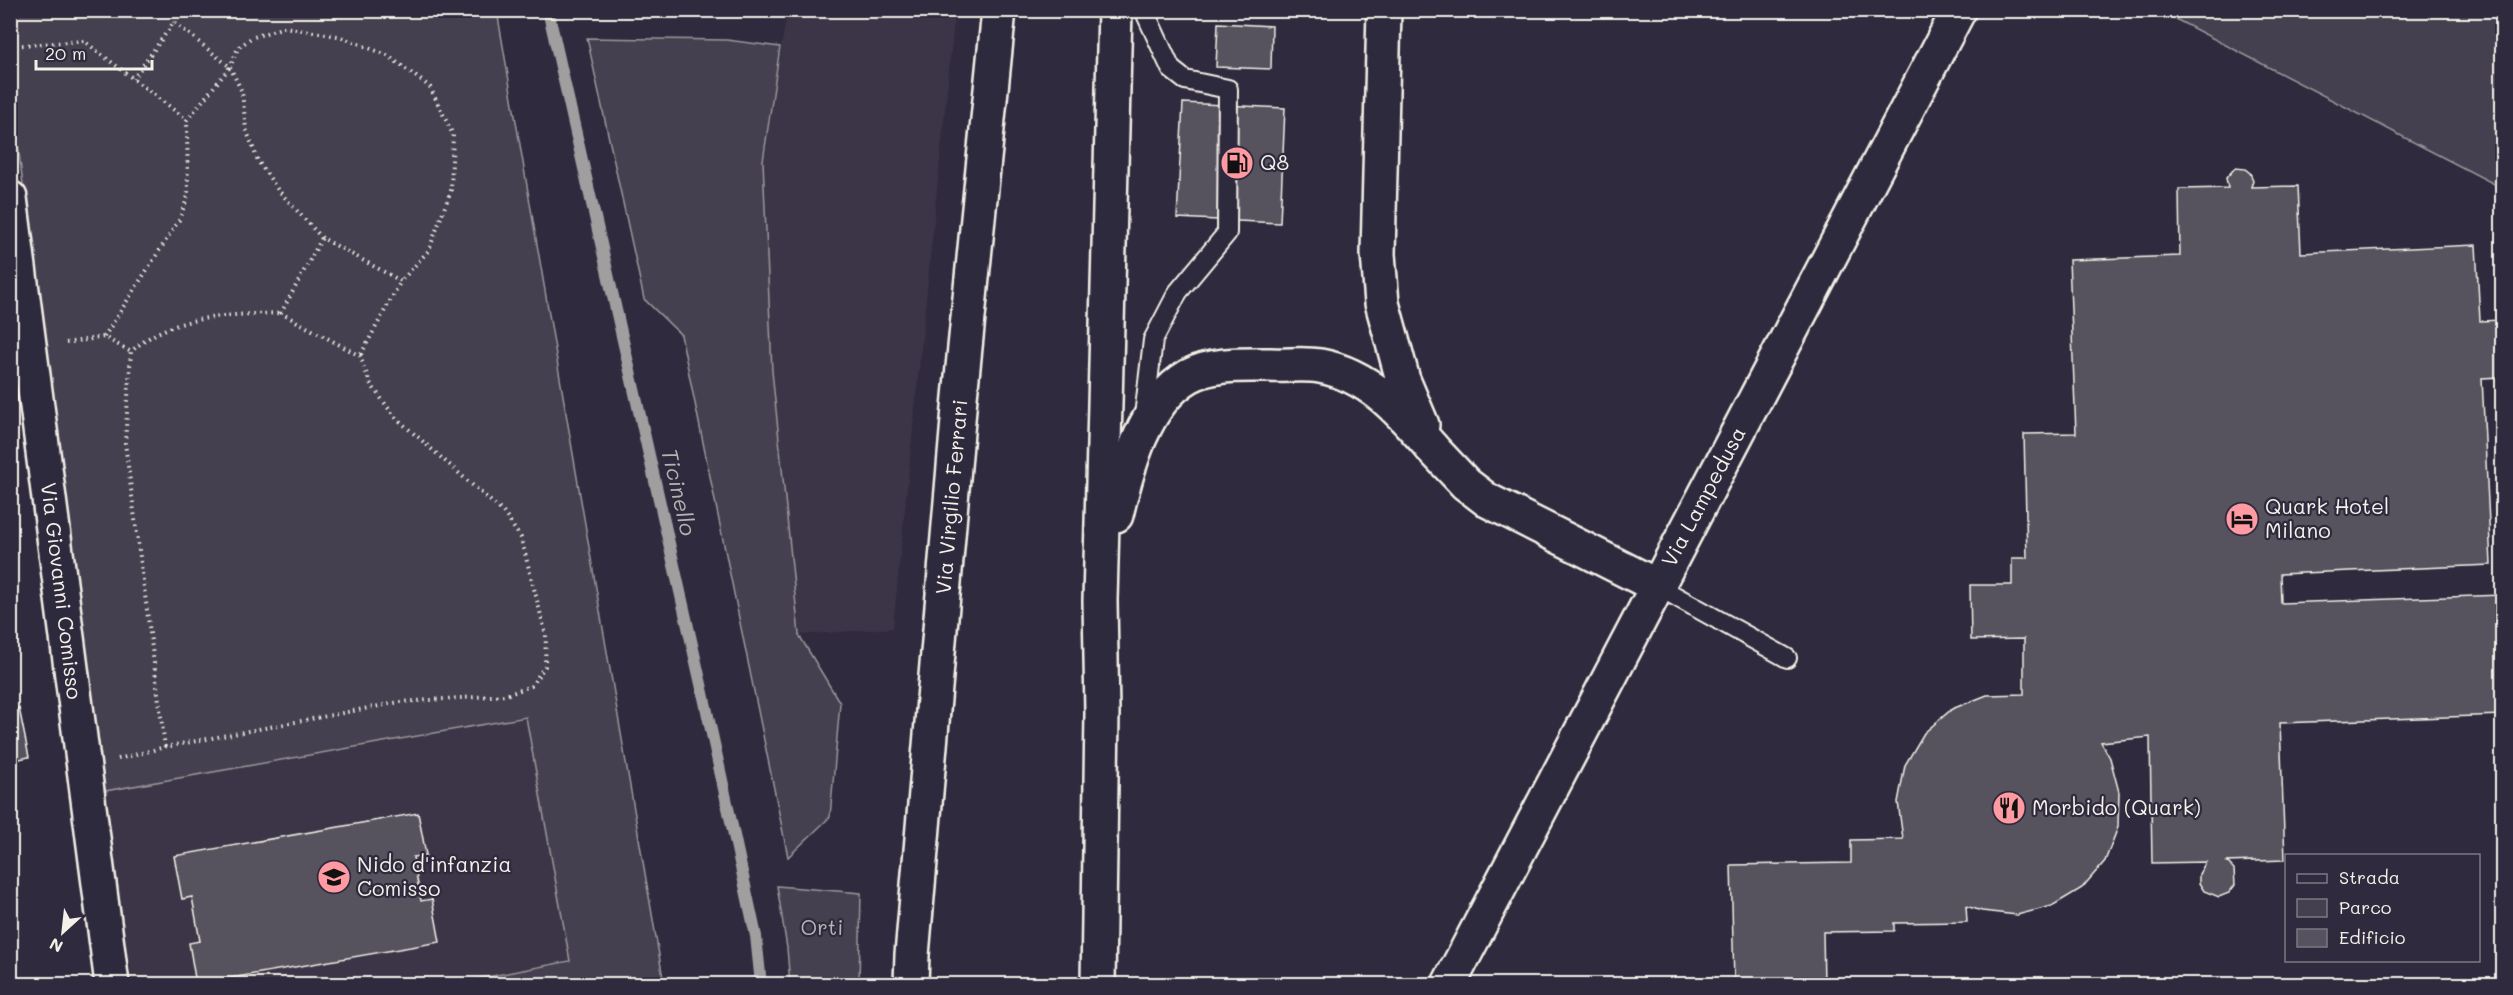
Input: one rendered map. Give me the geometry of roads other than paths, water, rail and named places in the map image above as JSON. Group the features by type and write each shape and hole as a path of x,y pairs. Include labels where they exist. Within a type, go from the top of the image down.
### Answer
{"main road":[{"name":"Via Virgilio Ferrari","path":"911,984 960,397 999,10"},
{"path":"1098,984 1102,713 1100,601 1115,10"},
{"path":"1384,10 1378,254 1382,303 1403,380 1432,448"},
{"name":"Via Lampedusa","path":"1449,984 1959,10"},
{"name":"Via Giovanni Comisso","path":"10,198 112,984"},
{"path":"1100,601 1126,473 1142,432 1159,405 1175,387 1189,376 1229,365 1320,366 1355,378 1386,397 1466,484 1487,500 1658,586"}],"lane":[{"path":"1142,432 1153,340 1178,292 1227,233 1228,88 1185,80 1171,69 1144,10"},
{"path":"1658,586 1787,658"}],"waterway":[{"name":"Ticinello","path":"548,10 703,693 756,936 761,984"}],"place":[{"name":"Q8","path":"1237,163"},
{"name":"Quark Hotel Milano","path":"2242,519"},
{"name":"Morbido (Quark)","path":"2009,808"},
{"name":"Nido d'infanzia Comisso","path":"334,877"}],"park label":[{"name":"Orti","path":"822,928"}]}
